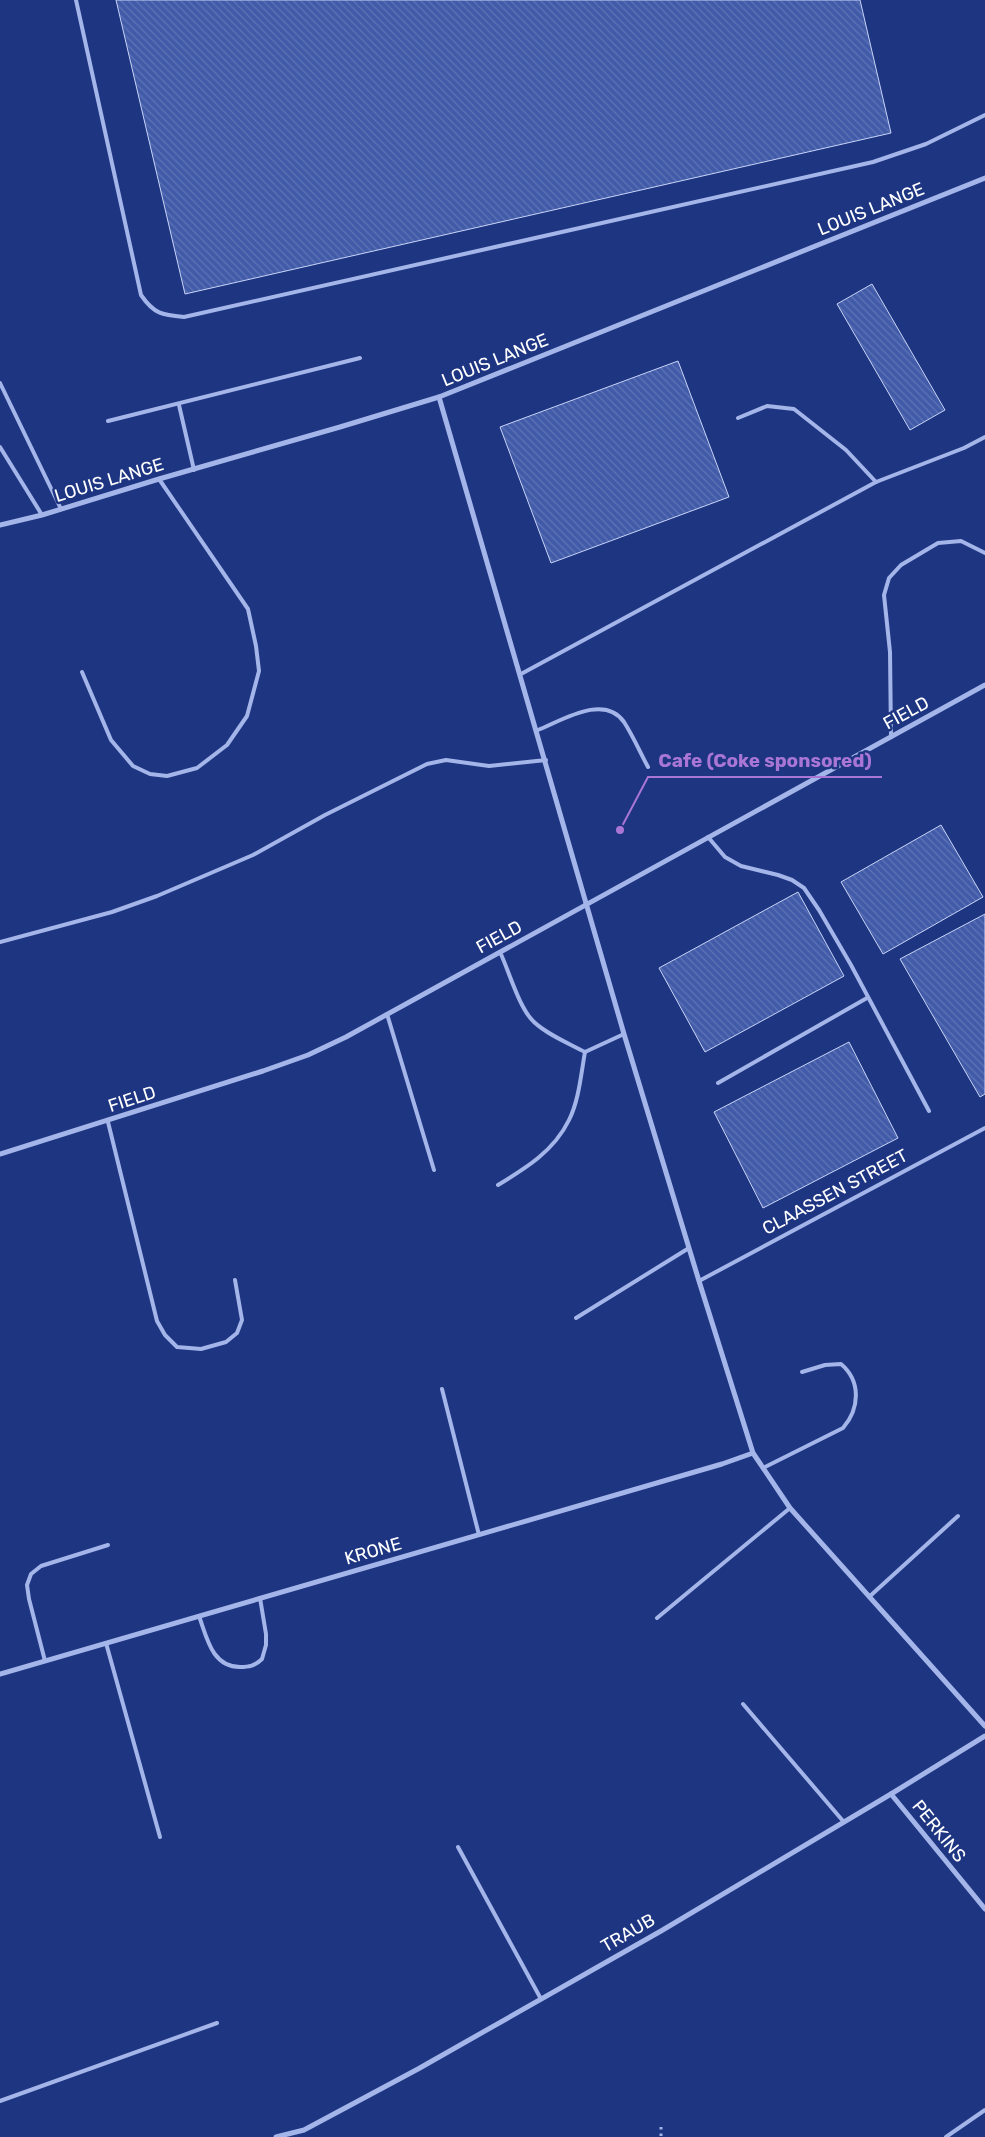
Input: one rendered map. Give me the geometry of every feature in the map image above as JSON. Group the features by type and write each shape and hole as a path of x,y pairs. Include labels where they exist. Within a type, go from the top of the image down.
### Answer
{"street":[{"name":"LOUIS LANGE","path":"0,525 42,515 439,397 985,178"},
{"path":"439,397 538,730 624,1034 753,1453 790,1508 985,1726"},
{"name":"FIELD","path":"0,1154 108,1122 308,1055 388,1014 985,685"},
{"name":"KRONE","path":"0,1674 722,1464 753,1453"},
{"name":"TRAUB","path":"276,2137 304,2130 367,2097 661,1931 985,1736"},
{"name":"PERKINS","path":"891,1794 985,1909"}],"lane":[{"path":"76,0 141,295 150,308 164,315 184,317 505,244 840,171 926,144 985,115"},
{"path":"108,421 179,405 360,358"},
{"path":"0,383 61,509"},
{"path":"179,405 194,470"},
{"path":"738,418 767,406 794,409 846,450 876,482"},
{"path":"521,674 876,482 964,448 985,437"},
{"path":"0,447 42,515"},
{"path":"82,672 111,740 133,766 150,774 167,776 197,768 227,746 247,716 259,671 248,609 159,479"},
{"path":"891,737 890,652 884,595 889,578 901,565 938,542 961,541 985,553"},
{"path":"538,730 581,712 592,709 604,709 614,713 623,720 648,767"},
{"path":"0,942 112,912 157,896 253,855 325,815 427,764 446,760 489,766 546,760"},
{"path":"708,837 725,857 740,866 778,875 792,880 804,888 828,926 930,1111"},
{"path":"500,952 525,1008 534,1022 561,1040 585,1052"},
{"path":"718,1083 867,998"},
{"path":"388,1014 434,1170"},
{"path":"585,1052 624,1034"},
{"path":"498,1185 529,1166 549,1149 570,1120 579,1087 585,1052"},
{"path":"108,1122 147,1284 157,1321 165,1335 177,1347 201,1349 226,1342 237,1333 242,1320 235,1280"},
{"name":"CLAASSEN STREET","path":"699,1281 985,1128"},
{"path":"576,1318 689,1248"},
{"path":"763,1468 844,1428 850,1420 854,1407 856,1388 851,1372 842,1364 825,1365 802,1372"},
{"path":"442,1389 479,1535"},
{"path":"657,1618 790,1508"},
{"path":"869,1597 958,1516"},
{"path":"45,1661 29,1599 27,1585 31,1574 41,1566 108,1545"},
{"path":"199,1616 216,1658 228,1666 251,1666 262,1660 266,1645 260,1598"},
{"path":"106,1643 160,1837"},
{"path":"743,1704 843,1821"},
{"path":"458,1847 541,1998"},
{"path":"0,2101 217,2023"},
{"path":"946,2137 985,2110"},
{"path":"304,2130 306,2137"}],"path":[{"path":"661,2127 662,2137"}],"building":[{"path":"116,0 860,0 891,133 185,294"},
{"path":"872,284 945,410 910,430 837,304"},
{"path":"678,361 729,497 551,563 500,427"},
{"path":"941,825 983,897 883,954 841,882"},
{"path":"798,892 844,976 705,1052 659,968"},
{"path":"985,914 985,1094 980,1097 900,959"},
{"path":"849,1042 898,1138 763,1208 714,1112"}],"place":[{"name":"Cafe (Coke sponsored)","path":"620,830"}]}
